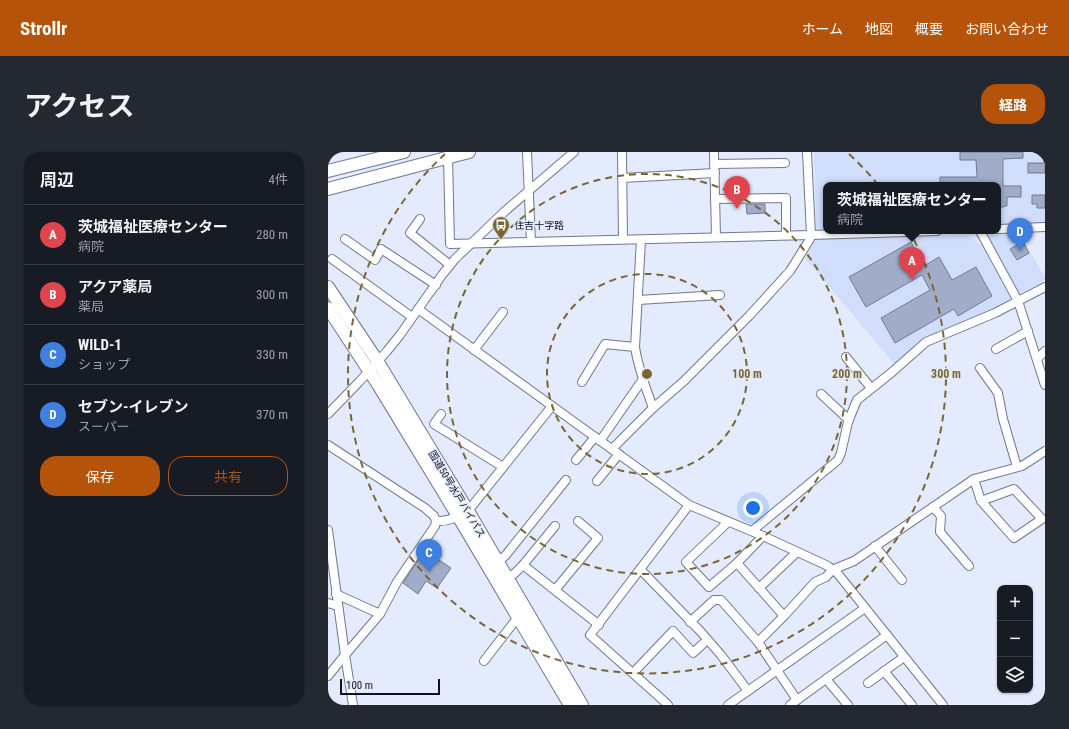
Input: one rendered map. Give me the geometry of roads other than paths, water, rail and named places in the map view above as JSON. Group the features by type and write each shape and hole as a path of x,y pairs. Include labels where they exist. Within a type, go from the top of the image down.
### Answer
{"highway":[{"path":"328,171 404,152"},
{"path":"328,189 469,152"},
{"name":"国道50号水戸バイパス","path":"328,287 463,514 518,617 570,705"},
{"name":"国道50号水戸バイパス","path":"328,308 374,366"},
{"name":"国道50号水戸バイパス","path":"463,514 497,562 582,705"}],"street":[{"path":"527,152 530,242"},
{"path":"328,414 374,366 400,335 450,265 469,244 574,152"},
{"path":"622,152 623,240"},
{"path":"714,152 716,237"},
{"path":"597,481 616,452 653,408 684,381 750,315 790,271 811,235 807,152"},
{"path":"448,158 450,244 841,234"},
{"path":"622,178 785,163"},
{"path":"715,199 786,198 786,235"},
{"path":"420,219 410,233 450,265"},
{"path":"1001,229 1045,228"},
{"path":"982,234 1018,301 1045,385"},
{"path":"345,239 375,260 381,249 436,284"},
{"path":"641,240 635,347 643,379 653,408"},
{"path":"332,259 412,318"},
{"path":"752,531 838,460 849,420 857,400 891,373 926,342 994,313 1045,287"},
{"path":"638,300 720,295"},
{"path":"418,309 689,505 752,531 828,566 838,574 943,705"},
{"path":"474,350 503,312"},
{"path":"996,349 1028,331"},
{"path":"582,382 605,344 635,347"},
{"path":"1037,359 1045,352"},
{"path":"846,357 871,388"},
{"path":"980,368 998,393 1003,419 1018,467"},
{"path":"576,460 597,439 643,379"},
{"path":"821,394 849,420"},
{"path":"436,521 444,522 463,514 552,406"},
{"path":"441,414 434,424 503,467"},
{"path":"328,445 425,508 434,516 436,521 435,526 397,582 380,614 328,676"},
{"path":"758,642 815,582 826,577 832,570 854,561 974,479 1022,466 1045,451"},
{"path":"974,479 981,501 1014,538 1042,519 1014,489 981,501"},
{"path":"497,562 505,556 566,480"},
{"path":"665,704 590,635 689,505"},
{"path":"932,507 941,516 940,532 969,566"},
{"path":"555,590 598,538 578,521"},
{"path":"728,522 686,562 709,587 737,563 763,536"},
{"path":"506,577 514,574 523,565 555,526"},
{"path":"328,530 353,705"},
{"path":"875,546 902,580"},
{"path":"759,588 797,552"},
{"path":"737,563 784,616"},
{"path":"523,565 599,625"},
{"path":"640,569 721,655 748,691"},
{"path":"336,594 380,614"},
{"path":"690,622 714,600 721,600 758,642 797,700"},
{"path":"328,603 338,606"},
{"path":"728,705 865,608"},
{"path":"484,661 518,617"},
{"path":"633,673 673,631 693,653 707,640"},
{"path":"790,705 887,635"},
{"path":"868,683 904,657"},
{"path":"884,671 912,705"},
{"path":"826,679 848,705"}],"place":[{"name":"アクア薬局","path":"737,209"},
{"name":"住吉十字路","path":"501,240"},
{"name":"セブン-イレブン","path":"1020,251"},
{"name":"茨城福祉医療センター","path":"912,280"},
{"name":"WILD-1","path":"429,572"}]}
